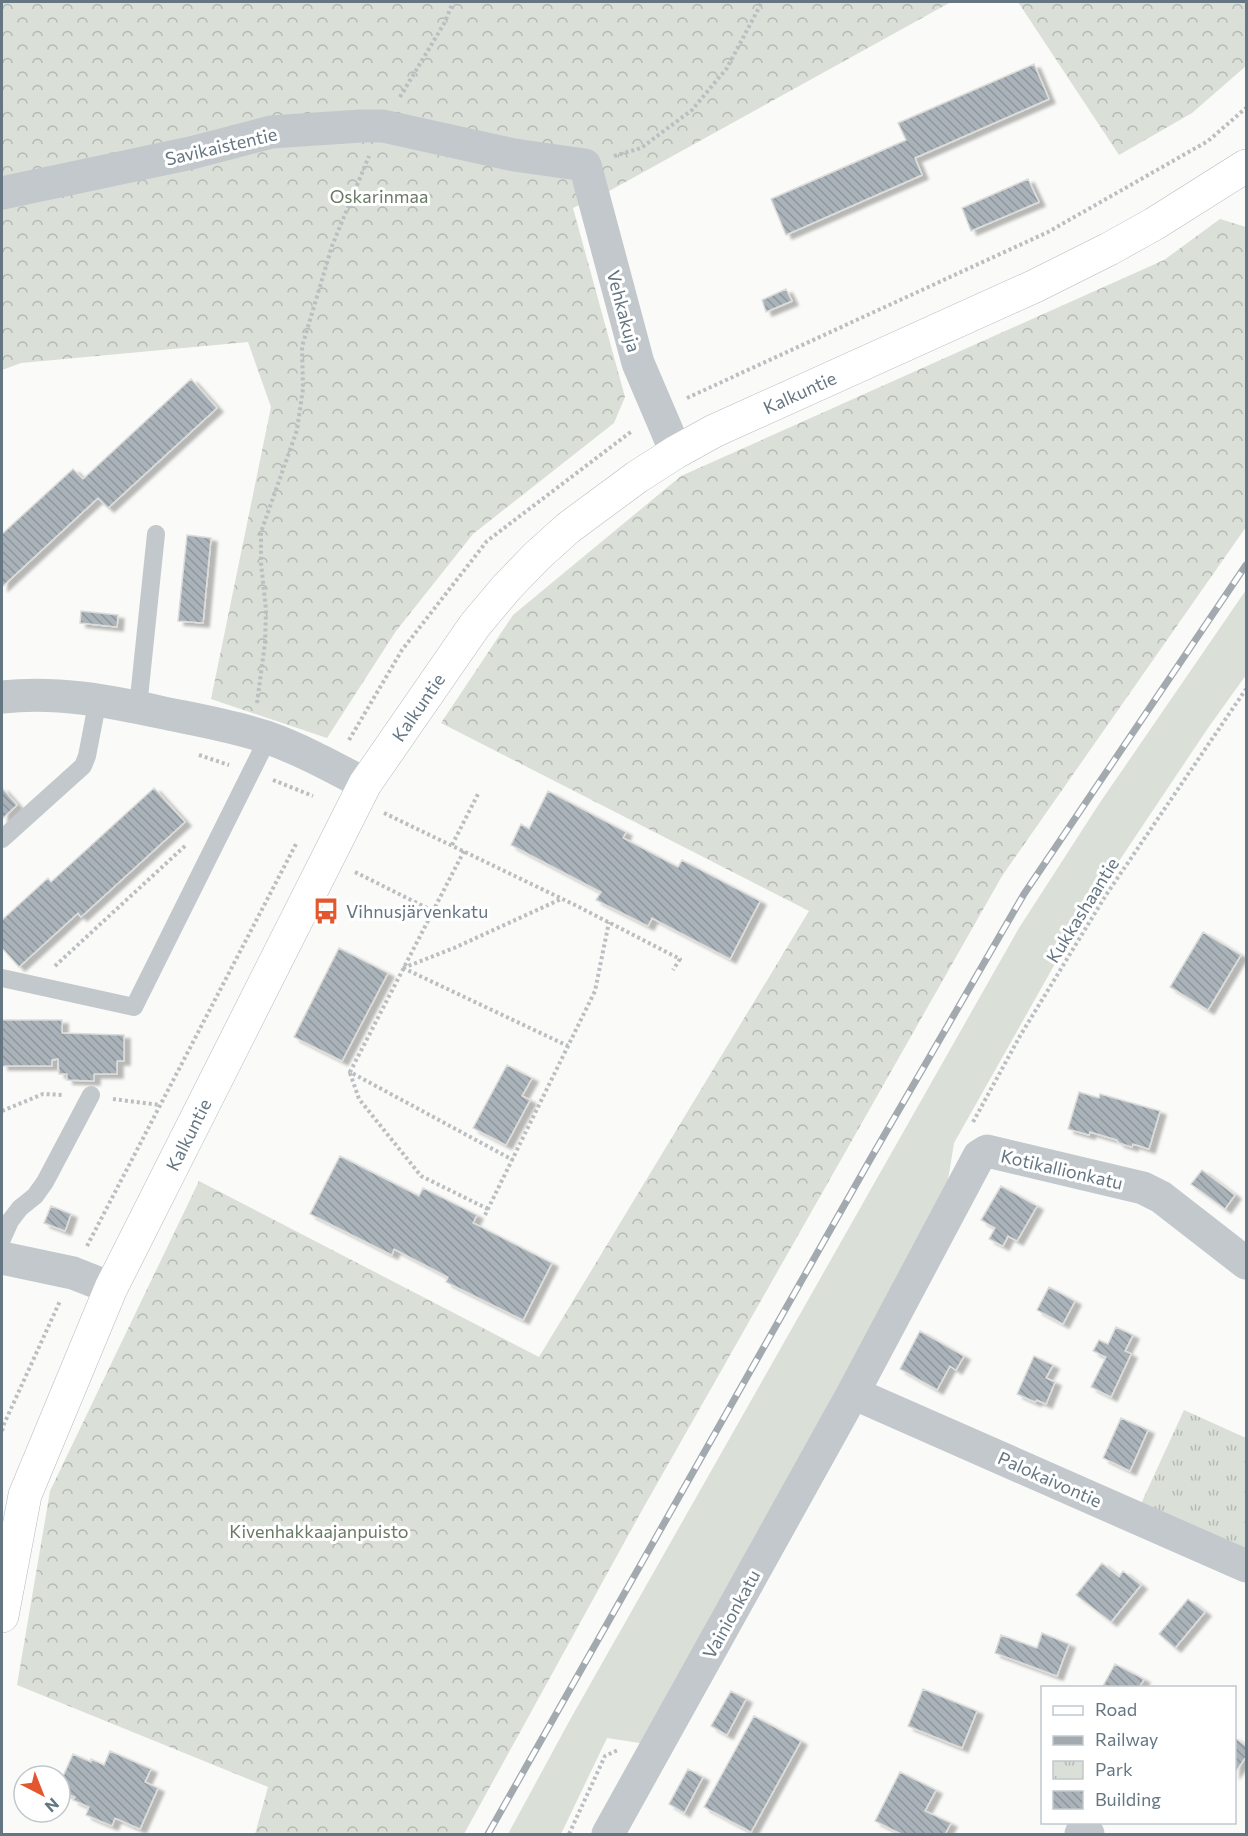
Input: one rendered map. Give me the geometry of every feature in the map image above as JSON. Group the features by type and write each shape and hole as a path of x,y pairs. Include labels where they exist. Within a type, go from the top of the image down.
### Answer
{"street":[{"name":"Savikaistentie","path":"2,193 191,153 271,132 361,126 382,126 514,155 585,165"},
{"name":"Vehkakuja","path":"585,165 638,363 676,452"},
{"name":"Kalkuntie","path":"2,1616 25,1495 111,1288 361,791 475,625 507,587 568,528 637,477 676,452 725,426 1044,281 1109,249 1154,224 1246,166"},
{"path":"2,697 55,695 98,699 260,736 333,767 361,791"},
{"name":"Kotikallionkatu","path":"853,1393 979,1156 987,1151 1143,1188 1161,1197 1246,1263"},
{"path":"2,1258 73,1273 111,1288"},
{"name":"Palokaivontie","path":"853,1393 1246,1566"},
{"name":"Vainionkatu","path":"609,1834 853,1393"},
{"path":"1081,1834 1082,1832 1088,1834"}],"lane":[{"path":"138,707 156,534"},
{"path":"2,839 83,766 98,699"},
{"path":"2,978 134,1007 250,771 260,736"},
{"path":"2,1239 10,1221 20,1208 35,1196 45,1182 91,1095"}],"path":[{"path":"260,736 266,610 261,563 261,532 297,430 303,389 302,347 332,246 382,126 445,22 453,2"},
{"path":"585,165 641,148 692,110 727,68 762,2"},
{"path":"195,754 250,771 320,798 333,767 402,650 487,542 657,411 1048,232 1208,141 1246,110"},
{"name":"Kukkashaantie","path":"979,1156 970,1141 972,1123 1020,1035 1106,895 1246,689"},
{"path":"361,791 452,845 680,959 673,970"},
{"path":"452,845 478,794"},
{"path":"35,984 193,838"},
{"path":"2,1431 73,1273 298,840"},
{"path":"464,851 350,1072 359,1099 422,1176 488,1209"},
{"path":"349,870 433,910"},
{"path":"403,968 454,948 562,899"},
{"path":"485,1215 595,991 609,922"},
{"path":"403,968 568,1047"},
{"path":"350,1072 513,1160"},
{"path":"2,1113 43,1094 91,1095 160,1105"}],"green space":[{"name":"Oskarinmaa","path":"2,2 951,2 611,190 573,208 625,397 614,423 473,534 396,631 327,738 211,699 271,407 248,342 21,363 2,370"},
{"path":"1018,2 1246,2 1246,66 1192,113 1119,155"},
{"name":"Kivenhakkaajanpuisto","path":"1220,219 1246,227 1246,527 1002,876 641,1512 464,1834 255,1834 268,1787 17,1685 50,1491 199,1181 539,1357 809,911 441,723 513,615 681,476 1164,260"},
{"path":"1246,590 1246,675 1107,879 1056,962 954,1143 946,1192 646,1744 607,1738 561,1834 508,1834 571,1718 1019,928 1099,804"},
{"path":"1184,1410 1246,1438 1246,1554 1140,1506"}],"building":[{"path":"1034,64 1049,99 915,158 922,175 786,235 771,199 906,140 898,123"},
{"path":"1028,179 1039,202 971,231 962,208"},
{"path":"786,289 792,301 766,312 762,300"},
{"path":"191,379 217,408 108,508 98,498 2,587 2,534 73,469 83,479"},
{"path":"187,535 211,538 203,623 178,621"},
{"path":"81,611 118,615 117,627 80,623"},
{"path":"2,788 17,805 2,819"},
{"path":"154,788 185,822 81,917 78,913 19,967 2,948 2,920 48,878 51,882"},
{"path":"548,791 626,832 623,838 678,867 682,860 760,901 730,959 652,918 648,926 596,900 601,892 511,845 521,824 529,829"},
{"path":"1203,932 1241,955 1208,1010 1170,987"},
{"path":"339,948 388,973 342,1061 294,1037"},
{"path":"2,1020 62,1020 62,1033 124,1035 124,1061 117,1061 117,1074 94,1074 94,1081 67,1080 67,1074 59,1074 58,1059 52,1060 52,1066 2,1066"},
{"path":"507,1065 532,1078 522,1096 530,1100 506,1145 473,1128"},
{"path":"1079,1092 1099,1098 1100,1094 1160,1111 1149,1149 1133,1144 1132,1147 1090,1132 1089,1135 1068,1129"},
{"path":"340,1156 419,1196 423,1188 477,1215 473,1223 552,1263 523,1320 446,1282 448,1277 394,1249 392,1255 310,1214"},
{"path":"1202,1170 1235,1195 1225,1209 1191,1184"},
{"path":"1001,1186 1037,1206 1017,1241 1008,1236 1003,1246 989,1239 995,1228 981,1220"},
{"path":"51,1206 71,1214 65,1231 44,1223"},
{"path":"1049,1287 1075,1301 1063,1324 1037,1310"},
{"path":"1116,1327 1133,1335 1125,1351 1131,1354 1111,1397 1091,1387 1106,1357 1093,1351 1099,1340 1108,1344"},
{"path":"920,1331 964,1356 956,1370 950,1366 937,1390 900,1369"},
{"path":"1034,1356 1053,1365 1046,1378 1055,1382 1046,1404 1017,1394"},
{"path":"1121,1418 1148,1430 1130,1471 1103,1458"},
{"path":"1102,1563 1119,1577 1123,1571 1141,1585 1111,1622 1076,1595"},
{"path":"1188,1599 1205,1612 1175,1648 1159,1634"},
{"path":"1042,1633 1069,1644 1057,1676 995,1653 1001,1635 1037,1648"},
{"path":"1115,1664 1144,1679 1140,1686 1103,1686"},
{"path":"923,1689 977,1711 962,1748 908,1726"},
{"path":"731,1691 746,1699 727,1735 711,1726"},
{"path":"754,1716 801,1741 751,1832 704,1807"},
{"path":"1236,1738 1246,1746 1246,1757 1236,1771"},
{"path":"110,1751 151,1769 145,1782 158,1788 140,1829 115,1818 112,1826 86,1815 89,1807 73,1800 75,1797 72,1796 72,1764 69,1764 73,1754 104,1765"},
{"path":"688,1769 703,1777 684,1813 669,1804"},
{"path":"900,1772 936,1790 925,1811 951,1823 945,1834 901,1834 875,1821"}],"railway":[{"path":"488,1834 871,1158 1024,894 1246,565"}],"place":[{"name":"Vihnusjärvenkatu","path":"326,911"}]}
